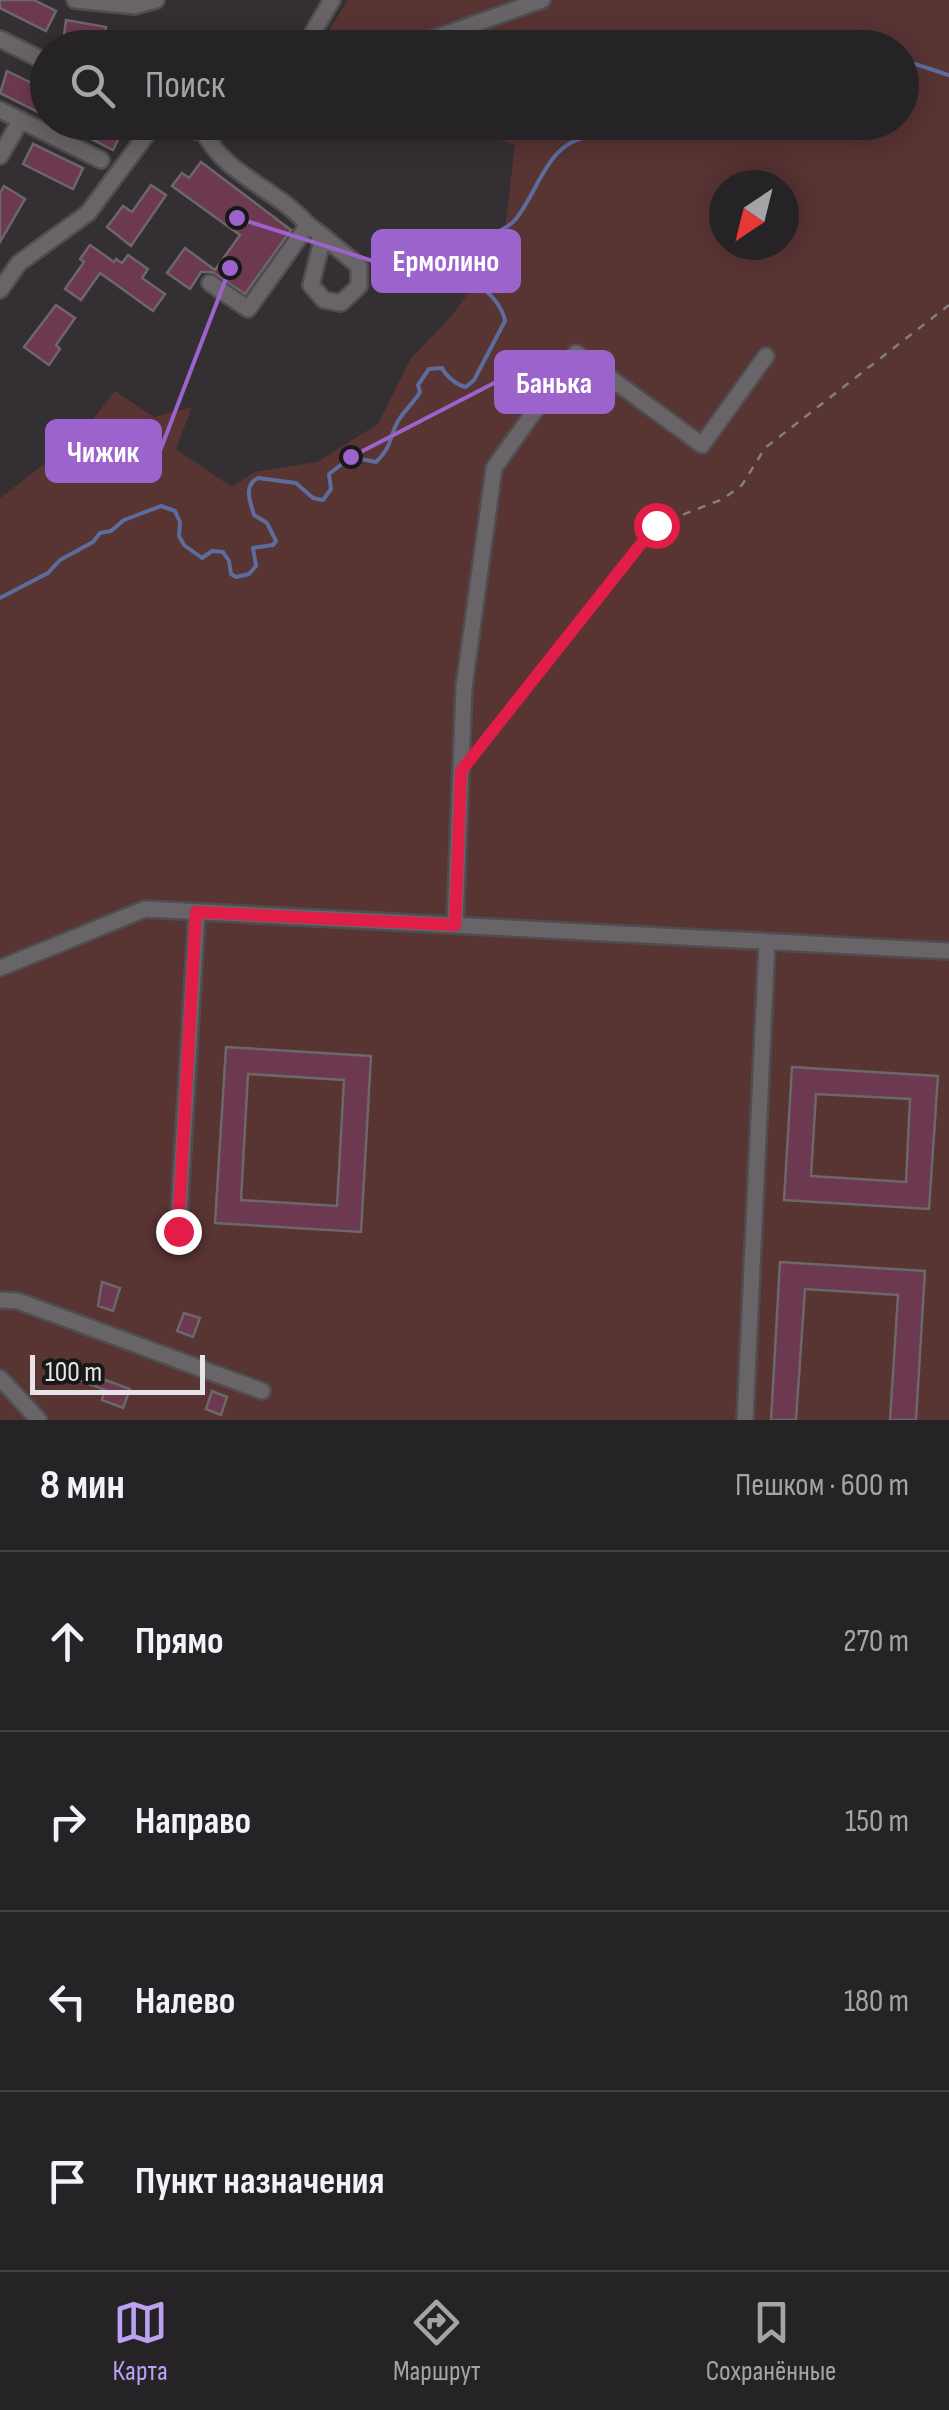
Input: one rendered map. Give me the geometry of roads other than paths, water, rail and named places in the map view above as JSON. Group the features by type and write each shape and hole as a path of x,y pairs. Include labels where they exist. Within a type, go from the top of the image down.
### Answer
{"street":[{"path":"76,0 134,6 156,0"},
{"path":"314,30 332,0"},
{"path":"458,30 542,0"},
{"path":"0,39 30,53"},
{"path":"0,110 30,125"},
{"path":"0,156 20,120"},
{"path":"60,140 100,160"},
{"path":"0,290 19,263 88,213 143,140"},
{"path":"209,140 214,152 294,209 359,266 360,286 341,303 324,300 311,285 321,245 313,229"},
{"path":"210,283 248,309 313,229"},
{"path":"455,925 464,686 494,468 576,353 702,445 766,356"},
{"path":"0,968 145,909 949,952"},
{"path":"178,1231 196,912"},
{"path":"745,1420 767,942"},
{"path":"0,1300 18,1301 262,1391"},
{"path":"0,1378 39,1420"}],"waterway":[{"path":"919,65 949,75"},
{"path":"0,598 48,573 100,533 161,506 175,511 184,545 202,558 212,551 223,552 231,574 249,574 256,566 253,548 276,541 267,523 254,515 249,494 253,481 258,478 296,483 313,498 323,500 331,489 329,474 351,457 376,462 381,457 399,420 420,392 418,385 429,369 442,368 452,380 466,387 474,380 505,321 495,301 478,287 476,273 485,253 483,240 516,219 555,156 576,140"}],"place":[{"name":"Ермолино","path":"237,218"},
{"name":"Чижик","path":"230,268"},
{"name":"Банька","path":"351,457"}]}
